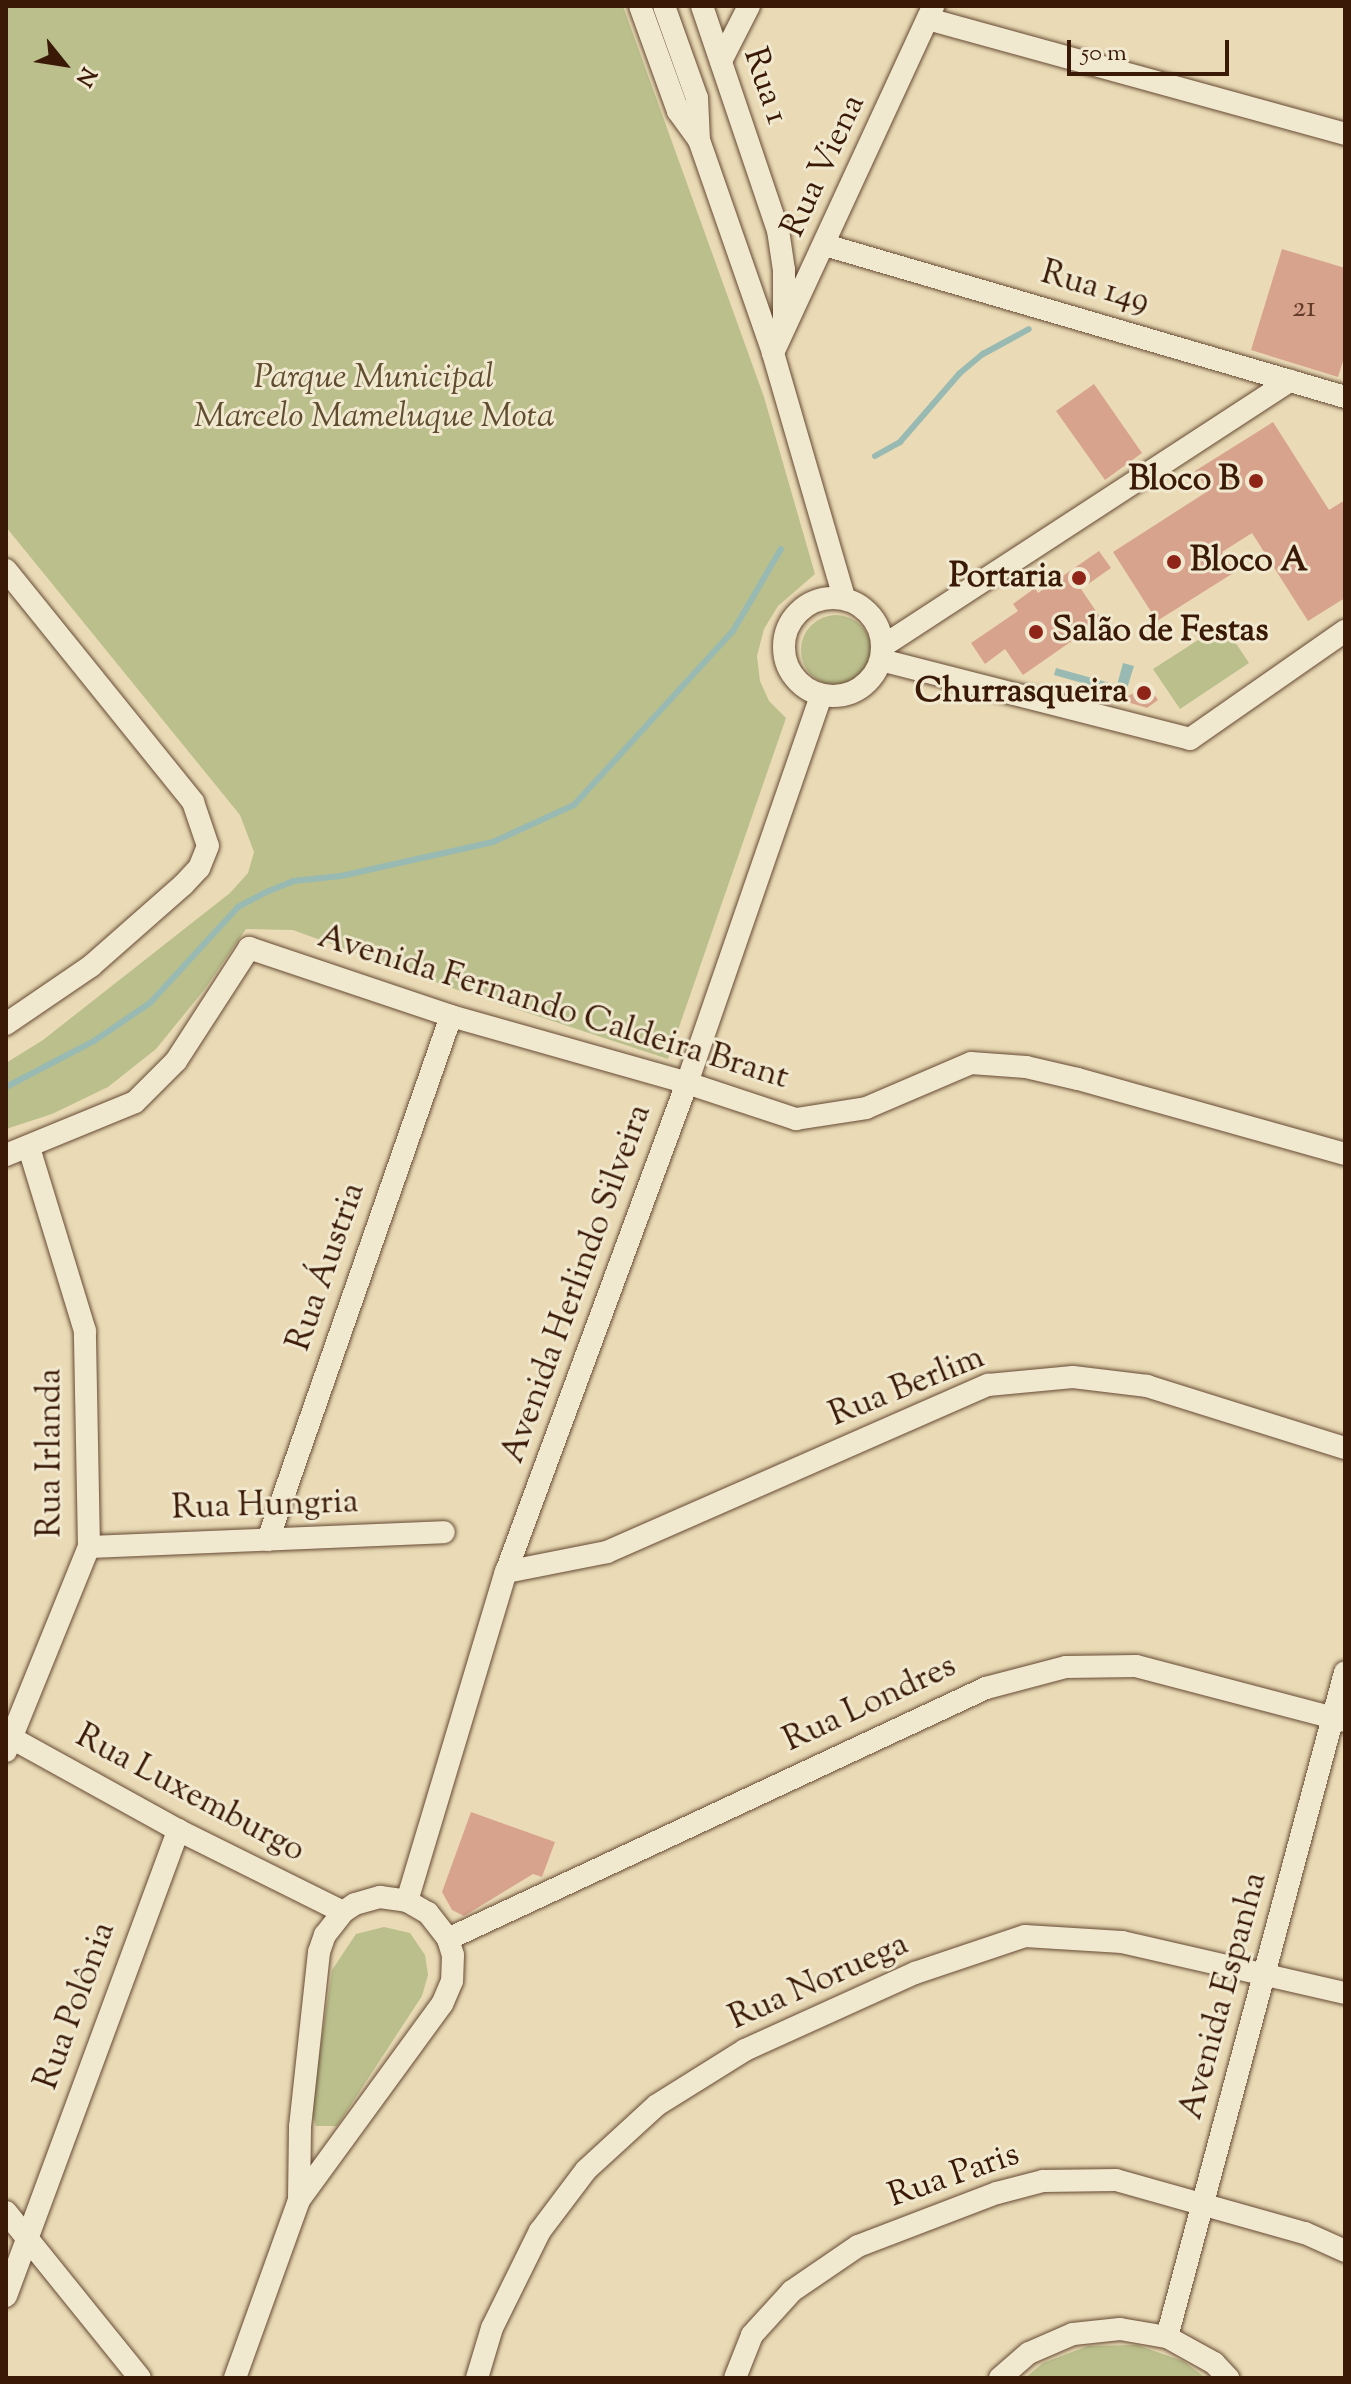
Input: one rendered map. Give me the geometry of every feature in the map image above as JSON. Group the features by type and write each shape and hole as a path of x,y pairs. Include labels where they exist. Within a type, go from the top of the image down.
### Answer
{"street":[{"path":"640,6 678,111 699,140"},
{"path":"664,6 697,98 699,140 773,353 844,598"},
{"name":"Rua 1","path":"702,6 778,230 784,270 784,329"},
{"path":"721,61 749,6"},
{"path":"930,12 1345,134"},
{"name":"Rua Viena","path":"773,353 930,12"},
{"name":"Rua 149","path":"825,245 1345,397"},
{"path":"882,653 880,629 871,615 844,598 814,601 800,609 784,635 787,666 795,679 821,695 836,696 864,685 882,653 1290,381"},
{"path":"6,570 193,802 208,846 199,868 183,885 91,966 13,1019 6,996"},
{"path":"882,653 1190,739 1345,631"},
{"name":"Avenida Herlindo Silveira","path":"407,1901 506,1572 687,1083 821,695"},
{"name":"Avenida Fernando Caldeira Brant","path":"29,1148 135,1102 176,1061 249,948 451,1016 687,1083 796,1119 866,1108 971,1063 1026,1067 1345,1154"},
{"name":"Rua Áustria","path":"268,1540 451,1016"},
{"path":"6,1155 29,1148"},
{"name":"Rua Irlanda","path":"9,1741 89,1547 85,1331 29,1148"},
{"name":"Rua Berlim","path":"506,1572 607,1552 988,1385 1073,1377 1147,1386 1345,1448"},
{"name":"Rua Hungria","path":"89,1547 444,1532"},
{"name":"Rua Londres","path":"448,1939 986,1688 1066,1667 1136,1666 1339,1720"},
{"name":"Avenida Espanha","path":"1167,2337 1205,2204 1264,1973 1339,1720 1345,1672"},
{"name":"Rua Luxemburgo","path":"9,1741 343,1912"},
{"name":"Rua Polônia","path":"6,2296 178,1830"},
{"path":"235,2378 299,2200 442,2004 452,1981 453,1955 448,1939 428,1913 407,1901 380,1897 355,1904 343,1912 325,1935 319,1952 300,2127 299,2200"},
{"name":"Rua Noruega","path":"477,2378 492,2328 540,2231 586,2170 657,2105 745,2050 915,1973 1025,1936 1122,1942 1345,1993"},
{"path":"300,2127 317,2140 340,2144"},
{"name":"Rua Paris","path":"735,2378 752,2335 792,2291 858,2246 997,2193 1043,2181 1116,2180 1305,2233 1345,2251"},
{"path":"6,2212 140,2378"},
{"path":"1000,2378 1029,2353 1073,2334 1120,2329 1167,2337 1214,2363 1228,2378"}],"green space":[{"name":"Parque Municipal Marcelo Mameluque Mota","path":"6,6 623,6 764,397 815,574 778,606 764,629 757,656 760,681 769,701 786,718 668,1059 452,988 293,930 246,929 204,990 156,1049 108,1087 52,1114 6,1129 6,1063 43,1040 230,893 248,873 254,852 240,815 6,527"},
{"path":"836,615 855,621 865,631 871,650 865,669 855,679 836,685 817,679 807,669 801,650 807,631 817,621"},
{"path":"1223,624 1249,663 1180,709 1153,669"},
{"path":"384,1927 410,1933 425,1955 428,1975 422,1996 337,2126 316,2126 311,2111 332,1970 356,1934"},
{"path":"1137,2345 1183,2361 1206,2378 1025,2378 1043,2363 1088,2346"}],"water":[{"path":"1123,663 1134,666 1125,695 1054,675 1056,668 1117,685"}],"building":[{"path":"1282,249 1345,268 1345,355 1338,377 1251,350"},
{"path":"1094,384 1142,453 1105,480 1056,411"},
{"path":"1273,422 1329,510 1345,500 1345,598 1308,621 1252,533 1222,552 1235,572 1157,621 1113,552 1208,491 1195,471"},
{"name":"Salão de Festas","path":"1099,551 1111,568 1081,589 1102,620 1023,675 1005,649 985,664 971,643 1018,611 1013,604 1035,588 1038,593"},
{"name":"Churrasqueira","path":"1148,685 1158,700 1147,708 1121,700"},
{"path":"471,1812 555,1842 542,1877 533,1874 464,1916 452,1910 442,1892"}],"waterway":[{"path":"875,456 900,442 960,373 983,354 1029,329"},
{"path":"6,1087 94,1041 150,1003 238,907 264,893 293,881 341,876 493,842 574,805 733,631 781,549"}],"place":[{"name":"Bloco B","path":"1256,481"},
{"name":"Bloco A","path":"1174,562"},
{"name":"Portaria","path":"1079,578"},
{"name":"Salão de Festas","path":"1036,632"},
{"name":"Churrasqueira","path":"1144,693"}]}
